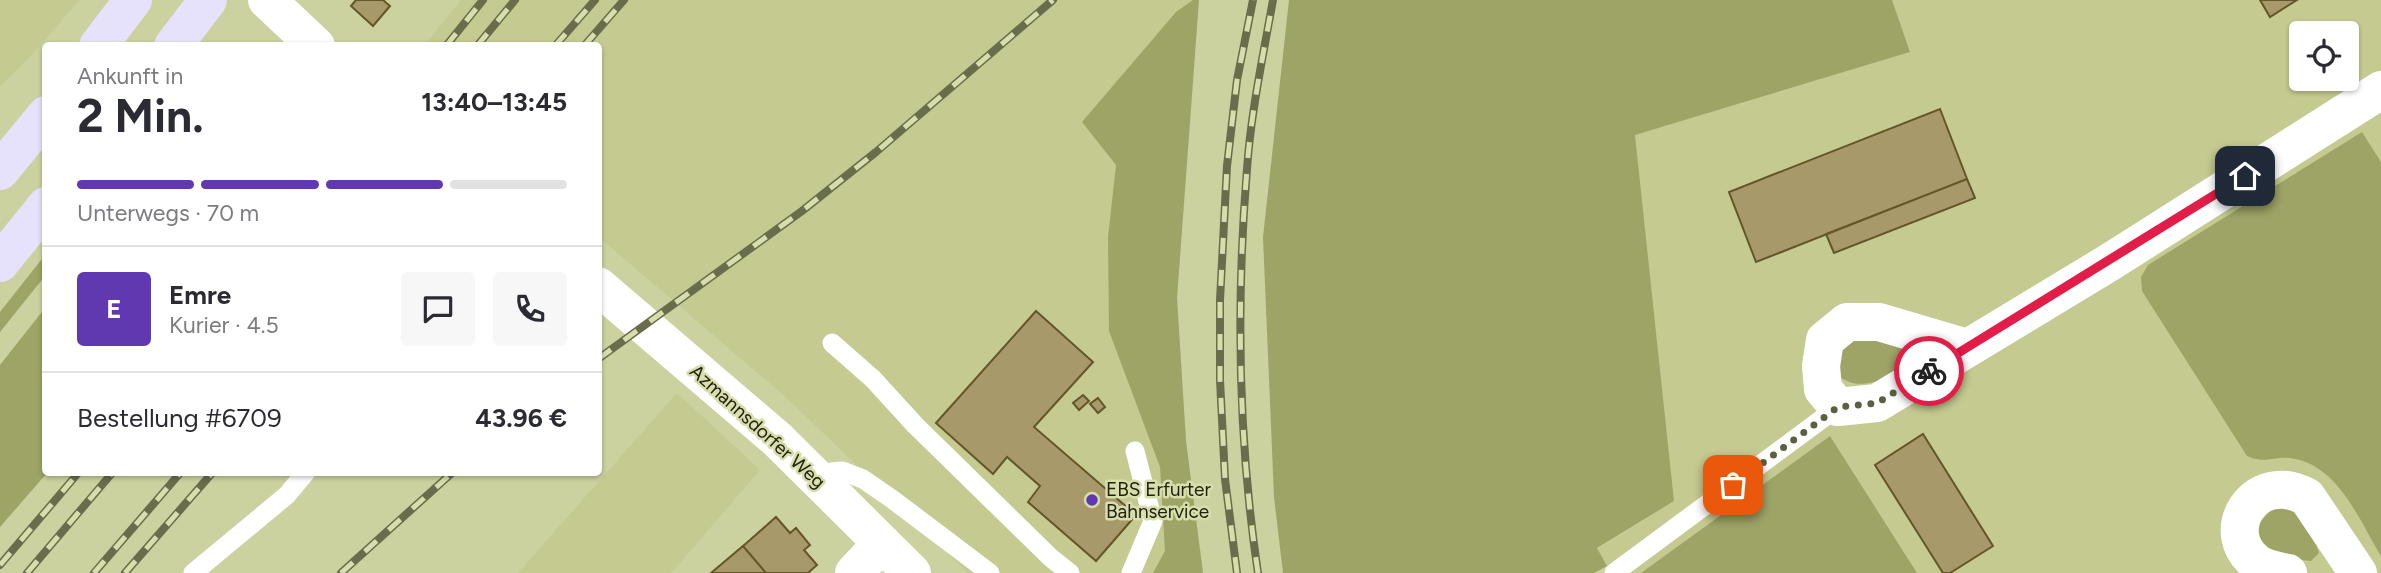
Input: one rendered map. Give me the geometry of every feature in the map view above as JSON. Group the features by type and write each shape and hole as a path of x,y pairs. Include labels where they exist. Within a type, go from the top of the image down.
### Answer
{"main road":[{"path":"101,42 133,0"},
{"path":"176,42 208,0"},
{"path":"0,171 42,120"},
{"path":"0,263 42,211"}],"street":[{"path":"267,0 312,42"},
{"path":"1966,348 1879,322 1847,322 1825,340 1821,366 1823,389 1838,407 1877,403 2110,261 2381,90"},
{"name":"Azmannsdorfer Weg","path":"602,289 778,440 912,573"},
{"path":"2288,573 2258,563 2242,542 2240,529 2249,504 2258,495 2283,488 2307,497 2358,573"},
{"path":"854,573 882,543"}],"lane":[{"path":"832,343 873,379 924,434 1051,558 1070,573"},
{"path":"1614,573 1838,407"},
{"path":"1130,573 1153,521 1135,451"},
{"path":"821,482 831,472 842,471 863,479 990,573"},
{"path":"193,573 287,495 303,476"}],"shaded area":[{"path":"0,0 79,0 31,56 0,86"},
{"path":"461,0 1199,0 1177,298 1186,441 1203,573 968,573 787,398 602,240 602,42 427,42"},
{"path":"1193,0 1199,0 1177,298 1186,441 1203,573 1153,573 1165,551 1160,467 1109,331 1108,237 1116,165 1082,122 1176,12"},
{"path":"1289,0 1892,0 1910,52 1635,135 1674,501 1597,548 1607,566 1594,573 1283,573 1274,497 1263,237"},
{"path":"1892,0 2381,0 2381,573 1917,573 1830,436 1641,573 1611,573 1597,549 1674,501 1635,135 1910,52"},
{"path":"2362,132 2381,162 2381,556 2345,496 2321,471 2307,462 2290,458 2264,460 2247,456 2142,291 2141,277 2148,265"},
{"path":"42,259 42,280 0,332 0,312"},
{"path":"42,312 42,476 44,476 0,527 0,365"},
{"path":"1861,336 1926,354 1884,378 1862,384 1851,382 1840,377 1838,355 1842,347"},
{"path":"677,393 760,470 671,573 518,573"},
{"path":"1830,436 1917,573 1641,573"},
{"path":"2286,507 2303,521 2314,538 2319,553 2311,561 2260,545 2258,524 2273,508"}],"building":[{"path":"356,0 383,0 390,6 373,26 351,6"},
{"path":"2260,0 2297,0 2270,17"},
{"path":"1940,109 1967,179 1756,262 1729,192"},
{"path":"1967,179 1975,198 1834,253 1826,234"},
{"path":"1036,311 1093,362 1034,427 1136,515 1096,561 1028,502 1040,486 1007,457 993,474 936,423"},
{"path":"1083,395 1089,401 1079,410 1073,403"},
{"path":"1098,398 1105,407 1098,413 1090,404"},
{"path":"1923,434 1993,546 1950,573 1943,573 1875,465"},
{"path":"776,517 790,533 796,528 810,545 804,550 817,565 808,573 766,573 743,546"},
{"path":"743,546 766,573 711,573"}],"railway":[{"path":"449,42 483,0"},
{"path":"480,42 515,0"},
{"path":"558,42 595,0"},
{"path":"587,42 624,0"},
{"path":"602,356 802,211 876,152 1053,0"},
{"path":"1237,573 1225,479 1220,380 1220,300 1227,166 1237,80 1253,0"},
{"path":"1258,573 1243,422 1241,270 1251,126 1273,0"},
{"path":"0,565 76,476"},
{"path":"27,573 110,476"},
{"path":"94,573 178,476"},
{"path":"125,573 210,476"},
{"path":"341,573 449,476"}],"way so far":[{"path":"1733,485 1838,407 1877,403 1929,371"}],"place":[{"name":"EBS Erfurter Bahnservice","path":"1092,500"}],"route":[{"path":"1929,371 2245,176"}]}
